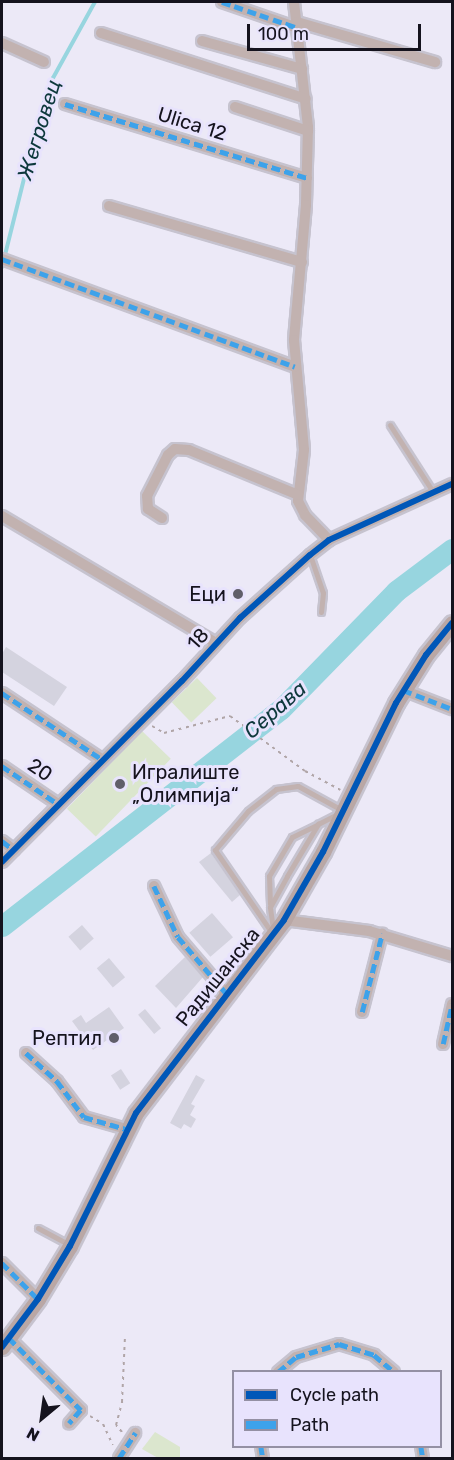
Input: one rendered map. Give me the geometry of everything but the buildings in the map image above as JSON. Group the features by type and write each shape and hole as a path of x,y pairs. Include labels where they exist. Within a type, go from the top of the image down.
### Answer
{"street":[{"path":"222,2 435,63"},
{"path":"294,2 308,130 308,178 295,367 304,450 298,495 305,515 329,540"},
{"path":"101,33 306,99"},
{"path":"202,41 302,69"},
{"path":"2,44 44,62"},
{"name":"Ulica 12","path":"65,104 308,178"},
{"path":"235,107 308,130"},
{"path":"110,206 302,262"},
{"path":"2,259 295,367"},
{"path":"162,518 148,508 147,496 168,454 175,449 189,450 298,495"},
{"name":"18","path":"2,862 103,760 147,721 216,643 310,555 329,540 453,484"},
{"path":"2,516 216,643"},
{"name":"Радишанска","path":"5,1343 38,1299 70,1245 126,1129 226,993 284,920 351,796 404,690 453,623"},
{"path":"404,690 453,709"},
{"path":"2,693 103,760"},
{"name":"20","path":"2,766 58,804"},
{"path":"2,841 14,850"},
{"path":"154,886 178,938 226,993"},
{"path":"284,920 382,934 453,956"},
{"path":"362,1012 382,934"},
{"path":"444,1044 453,1004"},
{"path":"26,1053 57,1081 84,1117 126,1129"},
{"path":"2,1263 38,1299"},
{"path":"5,1343 81,1410 69,1424"},
{"path":"279,1370 296,1357 339,1344 374,1354 393,1370"},
{"path":"121,1455 132,1437"}],"lane":[{"path":"390,425 433,492"},
{"path":"310,555 323,593 321,612"},
{"path":"273,934 215,850 248,811 276,789 298,786 343,811"},
{"path":"273,934 269,876 286,846 292,837 343,811"},
{"path":"270,907 318,824"},
{"path":"38,1228 70,1245"}],"path":[{"path":"147,721 164,733 230,716 304,771 351,796"},
{"path":"125,1336 122,1402 116,1425 132,1437"},
{"path":"81,1410 103,1424 109,1442 121,1455"}],"green space":[{"path":"197,678 216,698 191,722 172,702"},
{"name":"Игралиште „Олимпија“","path":"142,731 171,759 96,836 67,809"},
{"path":"155,1432 180,1447 180,1458 158,1458 142,1449"}],"waterway":[{"name":"Жегровец","path":"2,267 41,111 53,78 95,2"},
{"name":"Серава","path":"2,926 281,709 396,591 452,549"}],"marked path":[{"path":"222,2 298,28"},
{"path":"65,104 307,178"},
{"path":"2,259 295,367"},
{"path":"403,690 452,709"},
{"path":"2,693 103,760"},
{"path":"2,766 58,804"},
{"path":"2,841 14,850"},
{"path":"154,886 178,937 226,993"},
{"path":"362,1012 382,934"},
{"path":"443,1044 452,1004"},
{"path":"26,1053 57,1081 84,1117 126,1129"},
{"path":"2,1263 38,1299"},
{"path":"9,1338 81,1410 69,1424"},
{"path":"280,1370 296,1357 339,1344 374,1355 392,1370"},
{"path":"119,1458 135,1433"},
{"path":"261,1448 263,1458"},
{"path":"421,1448 423,1458"}],"cycle path":[{"path":"2,862 182,681 240,618 310,555 329,540 452,484"},
{"path":"2,1347 38,1299 70,1246 136,1113 284,920 323,852 396,703 426,655 452,623"}],"place":[{"name":"Еци","path":"238,594"},
{"name":"Игралиште „Олимпија“","path":"120,784"},
{"name":"Рептил","path":"114,1038"}]}
